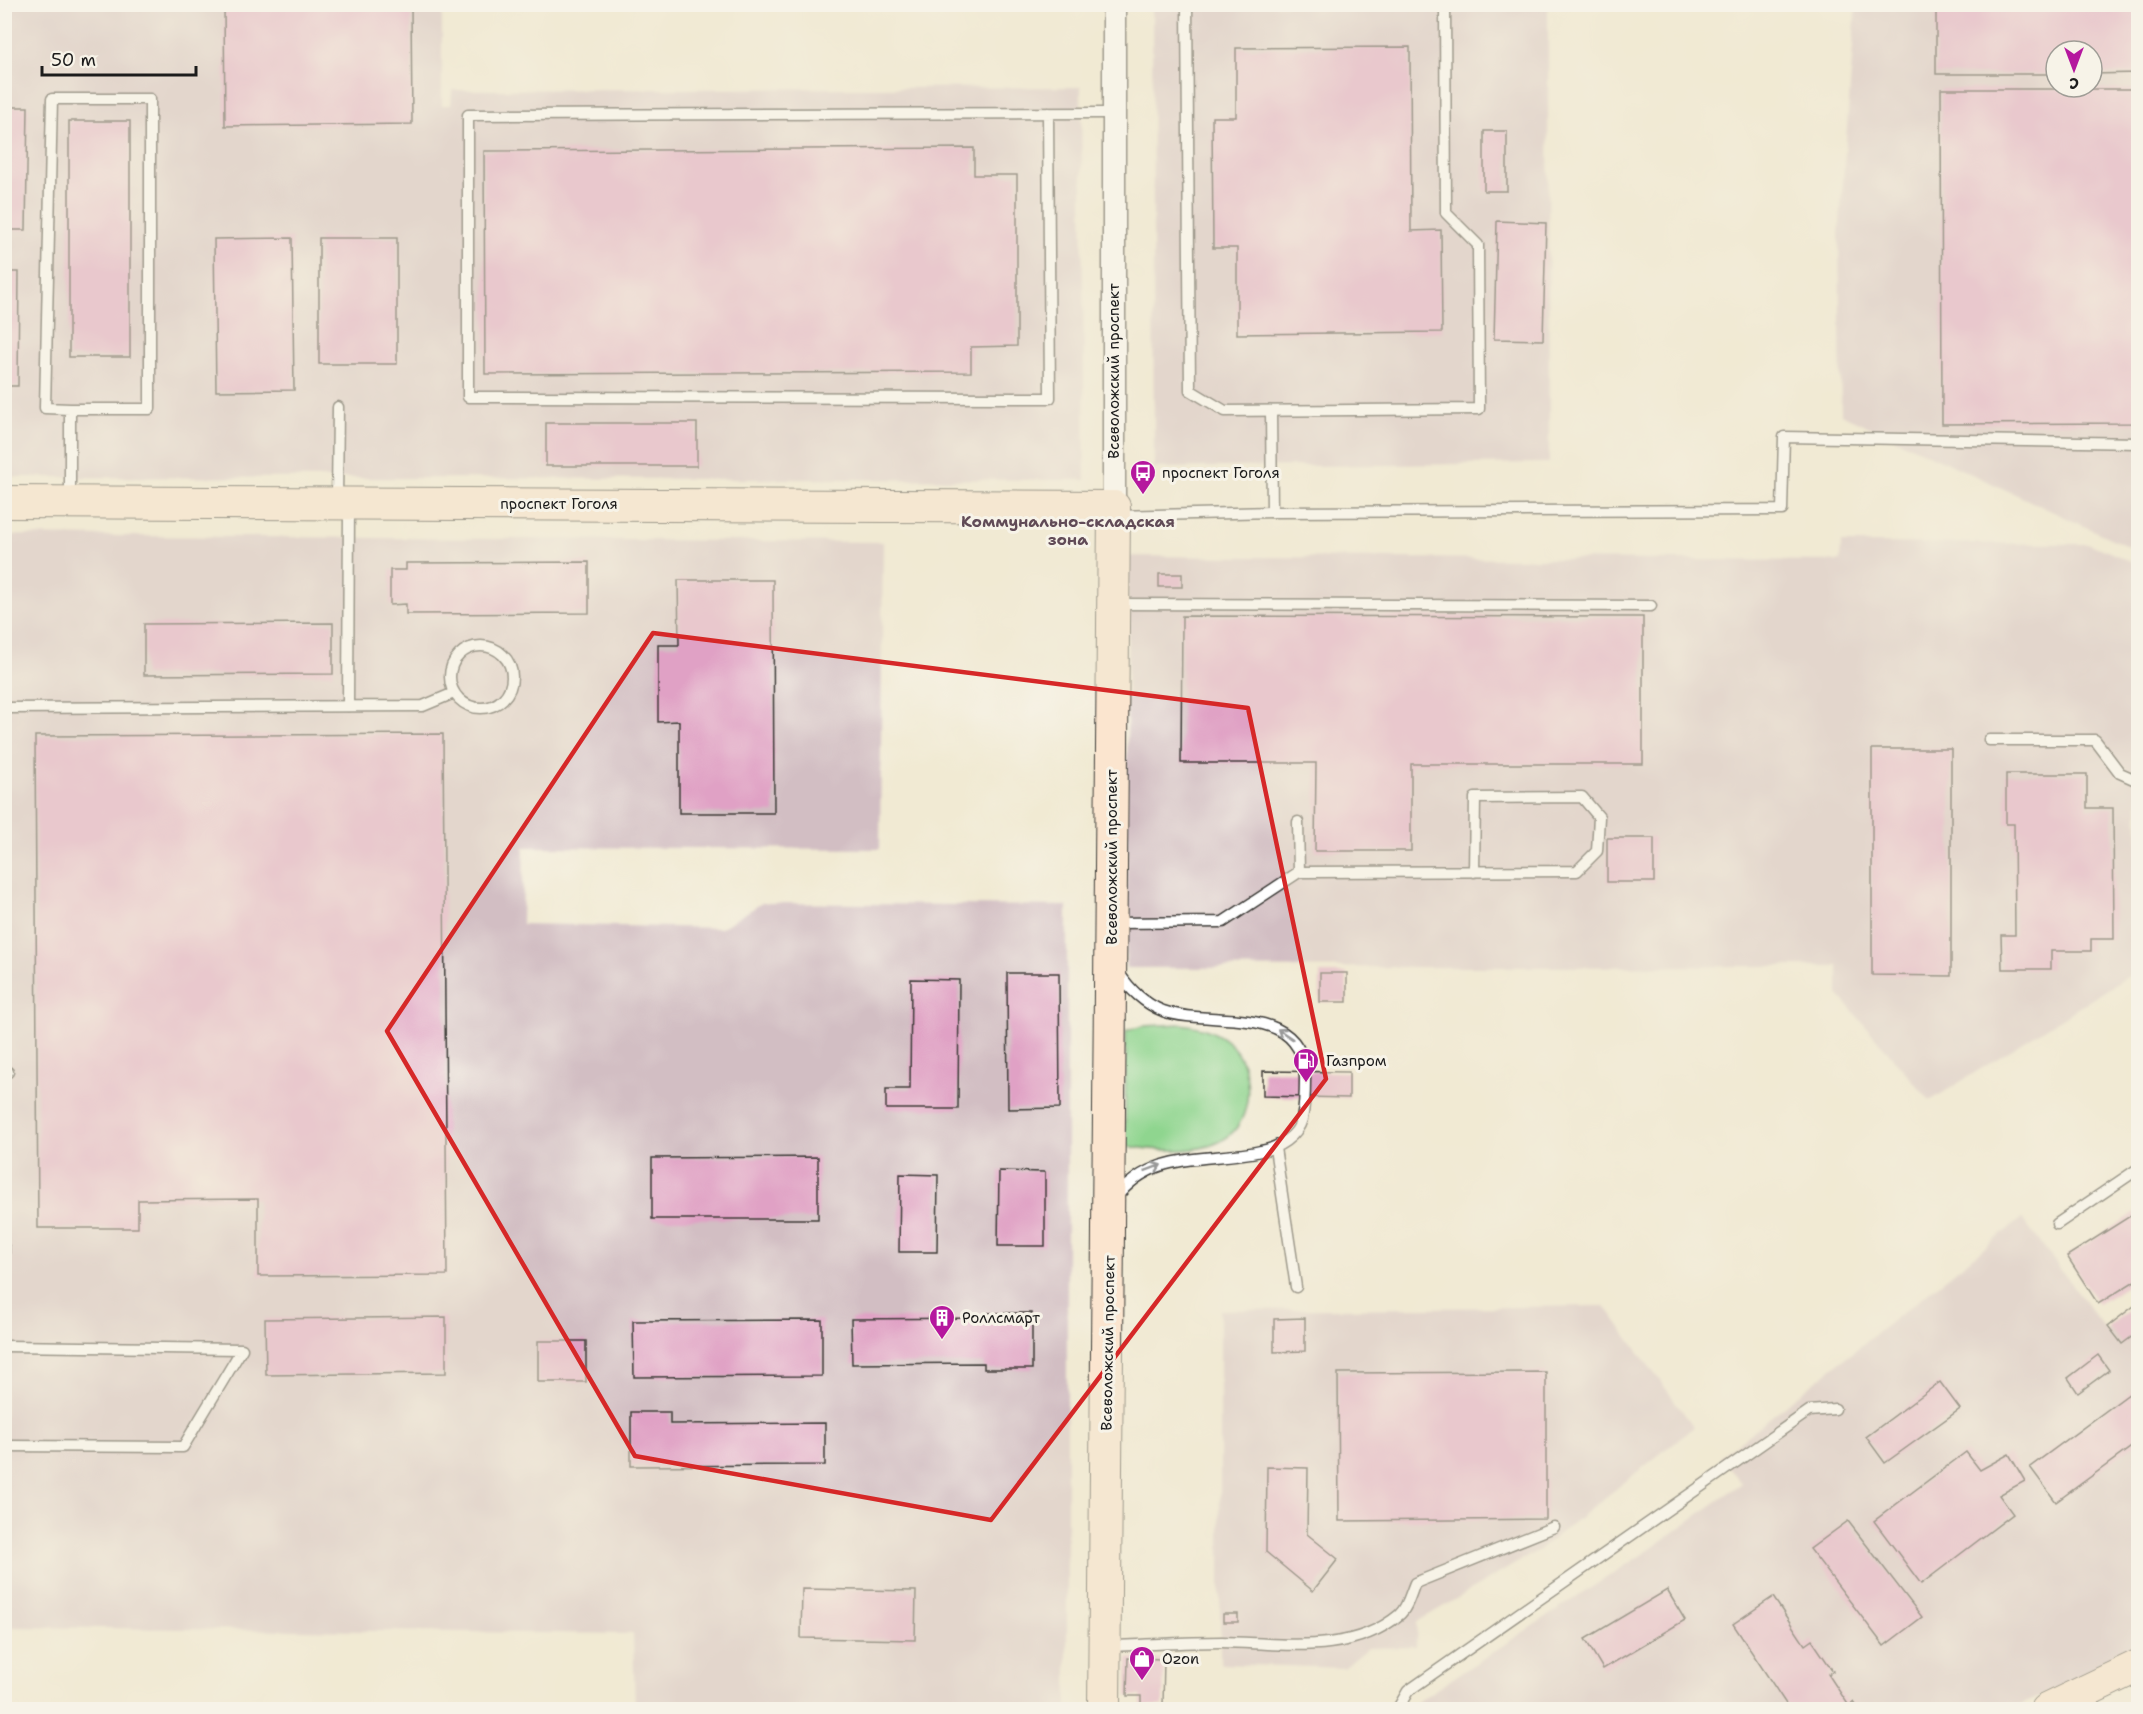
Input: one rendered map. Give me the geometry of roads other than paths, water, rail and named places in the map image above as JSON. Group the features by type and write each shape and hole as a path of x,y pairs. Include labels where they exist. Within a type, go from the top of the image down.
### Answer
{"street":[{"name":"Всеволожский проспект","path":"1104,1710 1112,962 1114,4"},
{"name":"проспект Гоголя","path":"4,502 1114,511"},
{"path":"2046,1710 2139,1666"}],"lane":[{"path":"1187,4 1190,390 1225,411 1479,409 1478,245 1446,213 1445,4"},
{"path":"52,99 150,99 150,410 70,409 45,408 52,99"},
{"path":"1048,113 1050,399 468,398 468,115 1048,113 1114,113"},
{"path":"338,407 348,706"},
{"path":"70,409 70,502"},
{"path":"1271,411 1272,512"},
{"path":"1114,511 1782,510 1784,437 2139,443"},
{"path":"1113,604 1651,606"},
{"path":"476,646 488,646 508,660 512,672 512,684 507,695 498,703 486,708 474,708 454,693 450,682 450,670 465,650 476,646"},
{"path":"4,708 423,706 454,693"},
{"path":"1989,740 2095,740 2120,773 2139,781"},
{"path":"1112,923 1223,922 1299,872 1474,872 1577,871 1597,851 1599,817 1582,797 1475,798 1474,872"},
{"path":"1298,822 1299,872"},
{"path":"1110,1205 1128,1182 1145,1170 1167,1163 1240,1156 1275,1148 1292,1136 1300,1124 1305,1105 1305,1064 1298,1044 1282,1031 1259,1023 1163,1011 1144,1001 1127,986 1112,962"},
{"path":"1275,1148 1296,1287"},
{"path":"2057,1224 2139,1169"},
{"path":"4,1248 4,1293"},
{"path":"4,1346 242,1349 183,1447 4,1446"},
{"path":"1397,1710 1408,1691 1809,1411 1835,1409"},
{"path":"1104,1646 1220,1642 1321,1644 1354,1638 1382,1627 1402,1613 1415,1583 1554,1527"}],"place":[{"name":"проспект Гоголя","path":"1143,496"},
{"name":"Газпром","path":"1306,1084"},
{"name":"Роллсмарт","path":"942,1341"},
{"name":"Ozon","path":"1142,1682"}],"district":[{"name":"Коммунально-складская зона","path":"1068,530"}]}
